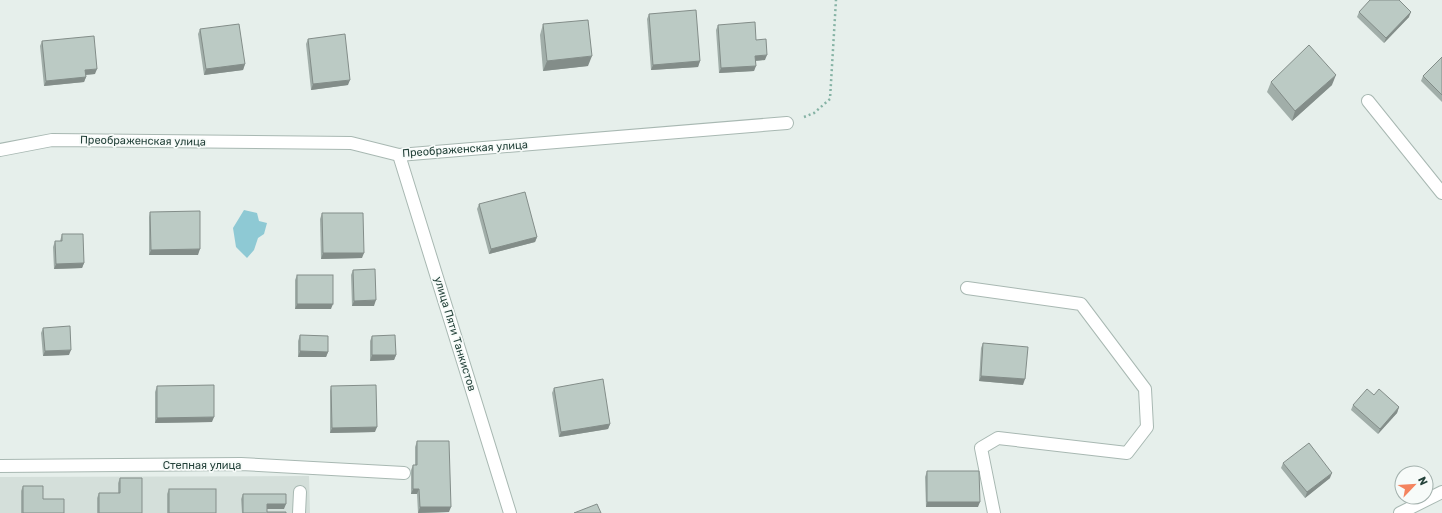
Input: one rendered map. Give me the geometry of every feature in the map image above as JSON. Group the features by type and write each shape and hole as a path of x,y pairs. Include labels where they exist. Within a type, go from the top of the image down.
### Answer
{"street":[{"path":"1368,100 1442,193"},
{"name":"Преображенская улица","path":"0,150 52,140 320,142 352,143 399,155 787,124"},
{"name":"улица Пяти Танкистов","path":"399,155 510,513"},
{"path":"967,288 1081,304 1145,390 1147,427 1128,453 998,438 982,448 994,513"},
{"name":"Степная улица","path":"0,466 241,464 404,473"},
{"path":"299,513 300,492"},
{"path":"1400,513 1442,492"}],"path":[{"path":"787,124 814,113 830,99 836,0"}],"shaded area":[{"path":"309,476 310,513 0,513 0,477"}],"water":[{"path":"244,210 257,213 259,221 267,223 264,234 258,238 254,250 247,258 236,247 233,228"}],"building":[{"path":"1370,0 1399,0 1411,12 1386,38 1359,12"},
{"path":"696,10 700,61 653,65 649,14"},
{"path":"588,20 592,56 547,61 543,24"},
{"path":"755,22 756,40 766,39 767,55 755,56 756,66 721,68 718,25"},
{"path":"239,24 245,64 206,69 200,29"},
{"path":"345,34 350,80 313,84 308,39"},
{"path":"94,36 97,69 85,70 86,77 46,81 42,41"},
{"path":"1309,45 1336,75 1295,111 1271,82"},
{"path":"1442,57 1442,95 1423,76"},
{"path":"525,192 537,237 491,249 479,204"},
{"path":"200,211 200,249 151,250 150,212"},
{"path":"322,213 363,213 364,253 323,253"},
{"path":"62,234 83,234 84,263 56,264 55,241 62,241"},
{"path":"375,269 376,300 354,301 353,270"},
{"path":"297,275 333,275 333,304 297,304"},
{"path":"70,326 71,350 45,351 43,328"},
{"path":"300,335 328,336 328,352 300,351"},
{"path":"395,335 396,355 372,355 372,336"},
{"path":"983,343 1028,347 1025,379 981,376"},
{"path":"603,379 610,424 561,432 554,388"},
{"path":"214,385 214,417 157,418 157,386"},
{"path":"376,385 377,427 332,428 331,386"},
{"path":"1367,389 1374,395 1379,389 1399,407 1380,429 1353,405"},
{"path":"417,441 449,441 451,507 420,507 419,489 413,489 413,465 417,465"},
{"path":"1309,443 1332,473 1307,492 1283,463"},
{"path":"927,471 979,471 980,502 927,502"},
{"path":"120,478 142,478 142,513 99,513 99,493 120,493"},
{"path":"23,486 43,486 43,499 64,499 64,513 23,513"},
{"path":"169,489 216,489 216,513 169,513"},
{"path":"243,494 286,494 286,504 267,504 267,512 286,513 243,513"},
{"path":"597,504 601,513 574,513"}]}
